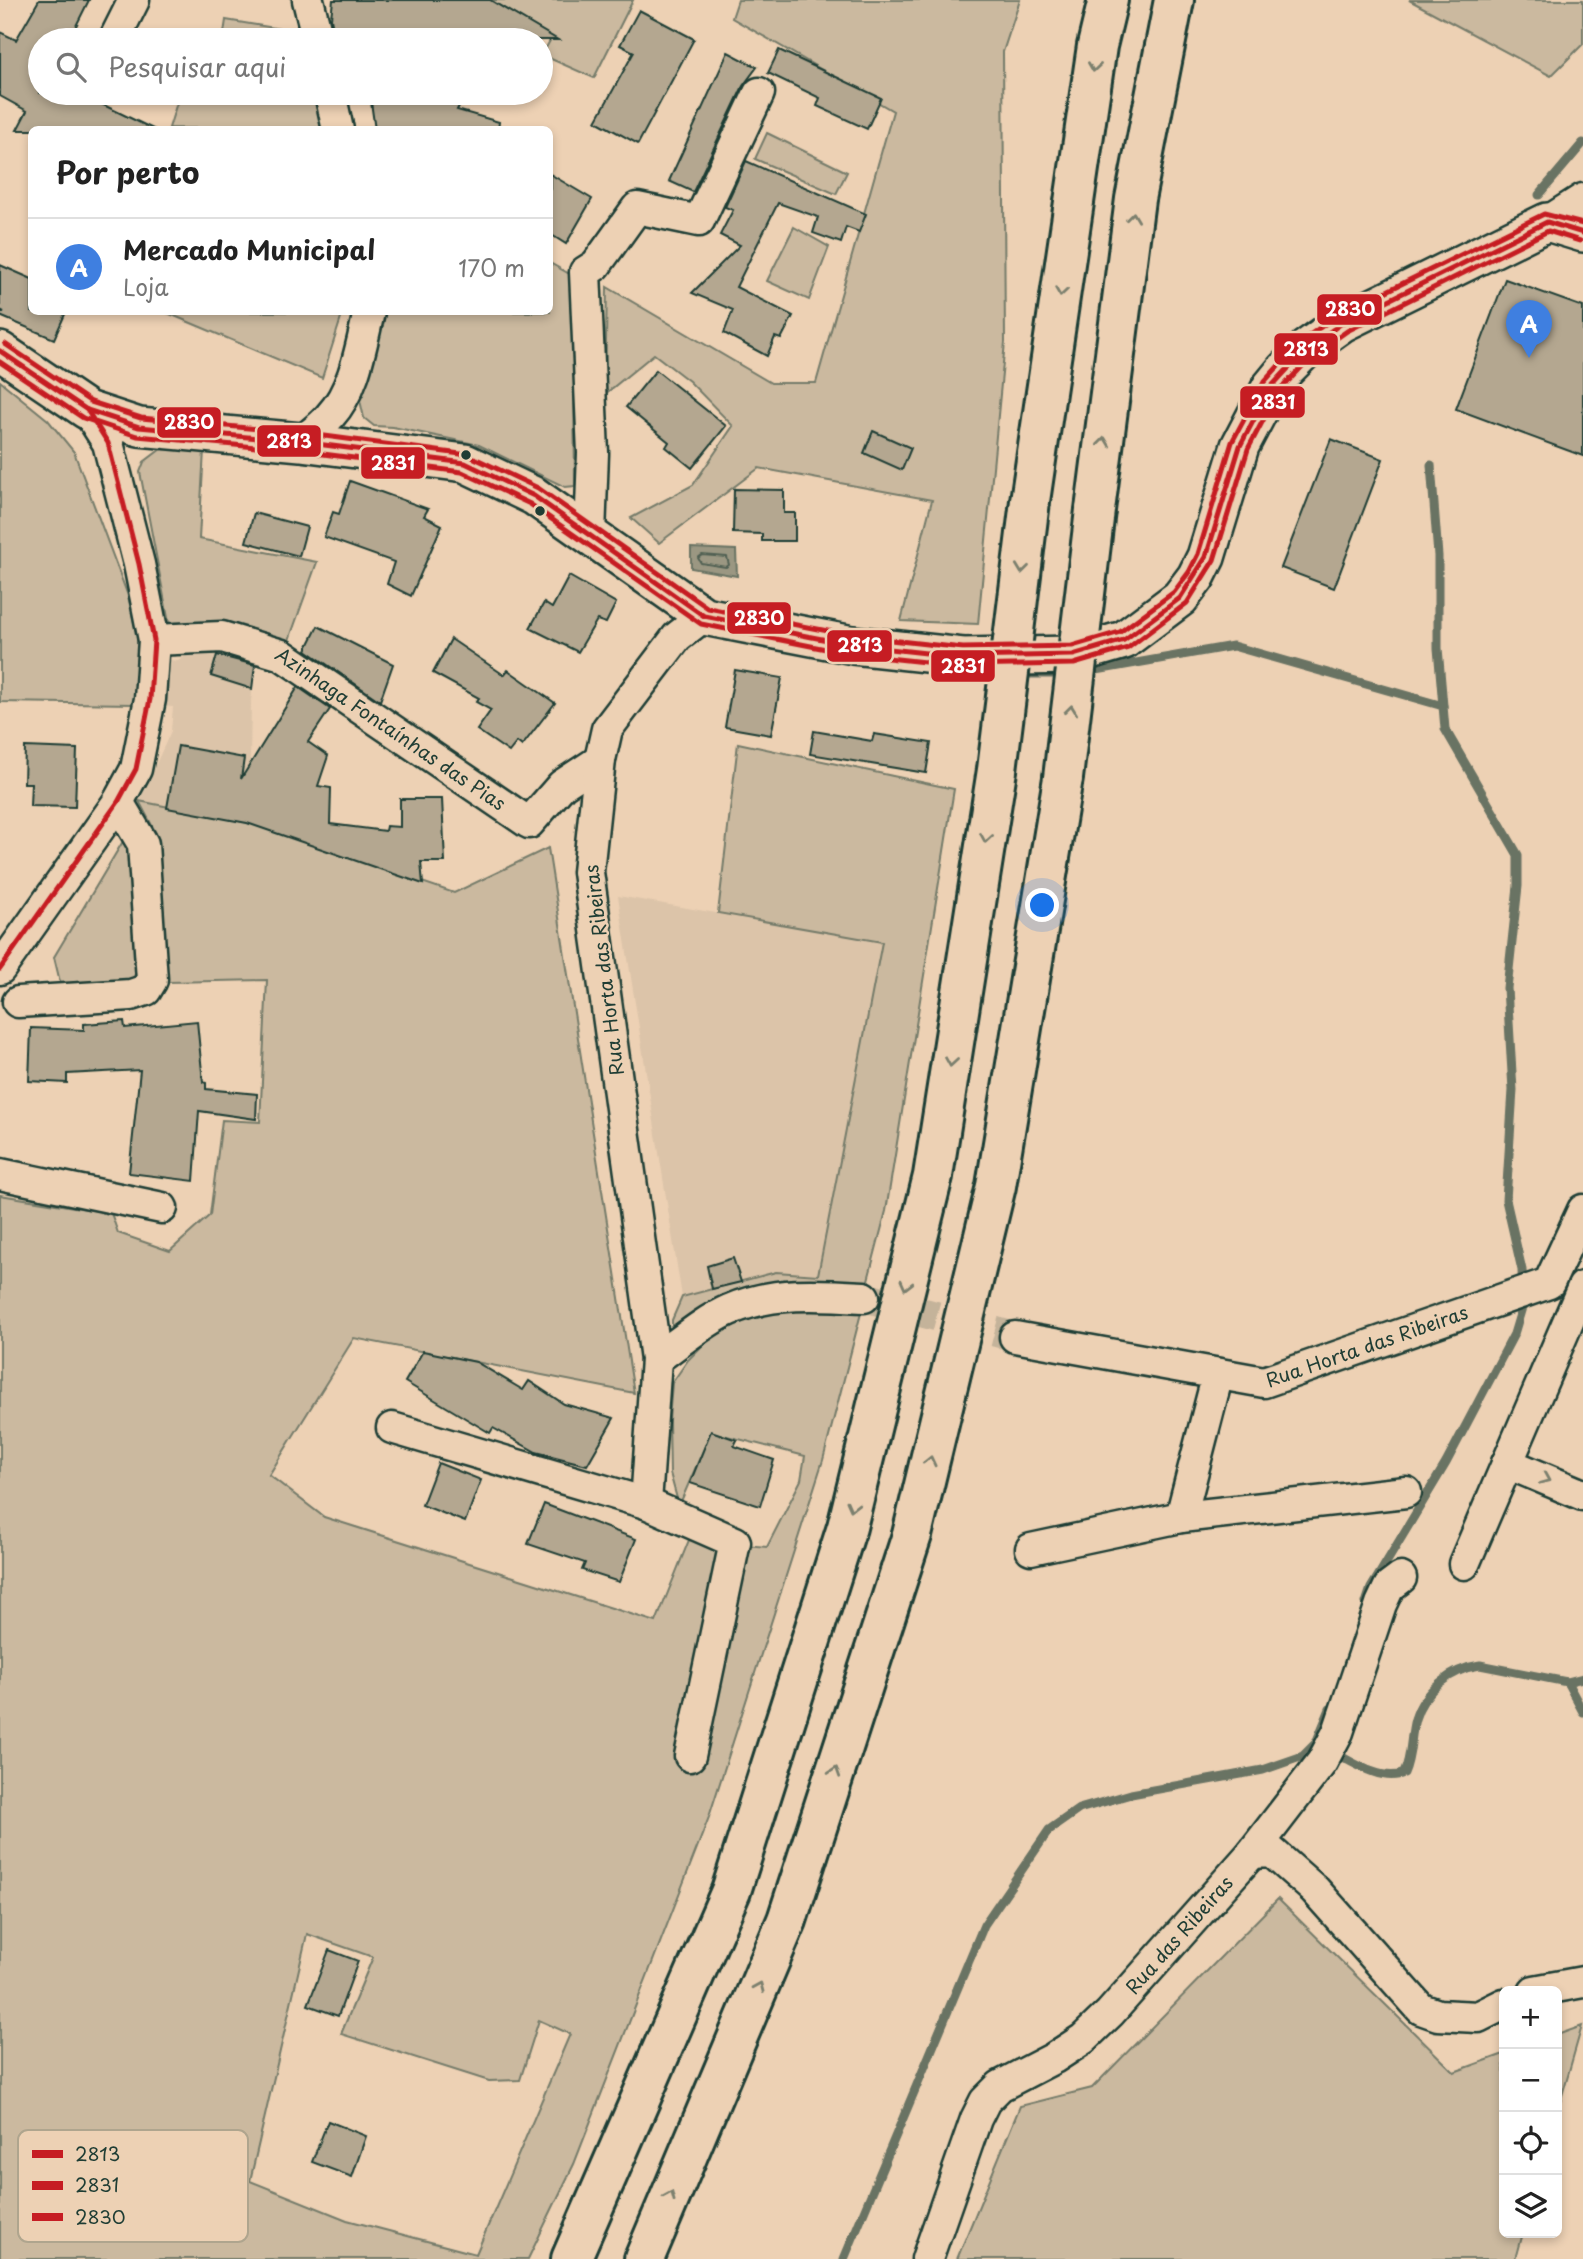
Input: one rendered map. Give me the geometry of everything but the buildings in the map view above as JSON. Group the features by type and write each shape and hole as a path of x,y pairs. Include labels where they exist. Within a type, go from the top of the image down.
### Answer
{"highway":[{"path":"571,2259 731,1891 846,1527 933,1175 997,770 1030,501 1097,46 1108,0"},
{"path":"644,2259 787,1920 912,1535 996,1186 1063,778 1135,199 1174,0"}],"street":[{"path":"120,28 134,0"},
{"path":"308,0 315,28"},
{"path":"590,535 593,453 585,272 596,265 637,208 699,221 759,93"},
{"path":"333,105 337,126"},
{"path":"0,351 87,410 139,427 300,442 465,463 534,496 704,616 853,645 963,657 1073,655 1124,640 1180,598 1196,578 1206,557 1240,446 1270,387 1307,348 1342,323 1547,222 1583,199"},
{"path":"1547,222 1583,233"},
{"path":"300,442 331,415 341,399 355,368 368,315"},
{"path":"0,969 118,802 136,769 150,699 154,640 139,564 108,443 87,410"},
{"name":"Rua Horta das Ribeiras","path":"646,1503 656,1359 588,872 600,760 607,729 677,637 704,616"},
{"name":"Azinhaga Fontaínhas das Pias","path":"154,640 222,638 282,655 529,823 562,785 600,760"},
{"path":"18,1002 131,995 146,990 152,980 143,844 118,802"},
{"path":"0,1174 162,1208"},
{"name":"Rua Horta das Ribeiras","path":"1015,1337 1264,1382 1549,1283 1583,1210"},
{"path":"1464,1564 1583,1287"},
{"path":"656,1359 727,1311 763,1298 812,1293 864,1297"},
{"path":"1181,1517 1218,1374"},
{"path":"393,1427 646,1503 735,1542 690,1756"},
{"path":"1507,1463 1583,1495"},
{"path":"1031,1549 1181,1517 1406,1492"},
{"name":"Rua das Ribeiras","path":"927,2259 976,2119 985,2101 1000,2086 1054,2058 1083,2039 1110,2013 1252,1853 1322,1762 1338,1732 1381,1604 1389,1587 1401,1578"},
{"path":"1252,1853 1272,1852 1315,1889 1421,2009 1438,2015 1478,2017 1499,2006"},
{"path":"1561,1986 1583,1982"}],"shaded area":[{"path":"490,0 633,0 594,78 553,60 553,28 537,28"},
{"path":"738,0 1020,0 1003,52 1005,342 978,624 901,621 932,500 759,468 659,543 631,518 693,485 733,426 689,381 654,354 605,394 607,287 771,383 816,383 893,111 732,18"},
{"path":"1409,0 1583,0 1583,44 1551,76"},
{"path":"226,20 274,28 225,28"},
{"path":"176,105 316,105 321,126 170,126"},
{"path":"767,133 847,172 836,194 755,159"},
{"path":"794,227 829,247 809,300 767,281"},
{"path":"553,265 573,276 575,486 565,487 479,445 393,427 374,426 364,418 359,396 384,315 553,315"},
{"path":"172,315 342,315 322,378"},
{"path":"0,381 48,420 74,452 128,596 142,657 133,704 0,702"},
{"path":"161,449 204,450 199,539 317,562 288,643 169,623 140,472 144,462"},
{"path":"200,647 256,658 251,701 249,823 139,801 171,731 173,707 133,704 142,657 178,661"},
{"path":"738,743 954,789 886,1211 867,1284 752,1285 735,1292 672,1336 672,1320 682,1297 776,1272 818,1275 882,942 718,913"},
{"path":"139,801 249,823 454,893 548,848 634,1393 354,1338 269,1475 324,1517 656,1622 689,1540 767,1547 801,1480 805,1456 711,1432 679,1506 670,1473 669,1420 672,1383 688,1360 710,1338 760,1312 816,1308 861,1313 823,1460 709,1817 574,2164 528,2259 0,2259 0,1195 111,1213 118,1233 170,1251 210,1215 222,1120 260,1122 267,980 168,982 156,833","holes":["307,1934 373,1957 341,2034 489,2081 520,2080 539,2020 570,2034 476,2254 347,2220 250,2181"]},
{"path":"125,838 133,840 136,972 132,981 61,986 54,957"},
{"path":"618,896 882,942 818,1276 776,1272 682,1297"},
{"path":"1278,1899 1454,2072 1499,2056 1499,2238 1521,2238 1515,2259 957,2259 1020,2106 1092,2088"},
{"path":"1582,2026 1562,2096 1562,2049 1562,2033"}],"water":[{"path":"691,548 736,550 737,576 691,568"}],"waterway":[{"path":"1539,195 1583,143"},
{"path":"1366,1603 1371,1588 1446,1463 1514,1334 1523,1304 1522,1270 1506,1200 1513,1090 1507,988 1518,886 1518,855 1445,729 1438,648 1438,556 1431,465"},
{"path":"1085,672 1233,646 1443,706"},
{"path":"1025,674 1067,674"},
{"path":"1333,1752 1377,1773 1404,1773 1415,1719 1425,1699 1449,1676 1469,1667 1480,1665 1567,1682 1583,1678"},
{"path":"1567,1682 1583,1712"},
{"path":"844,2259 984,1925 1049,1830 1079,1809 1131,1794 1263,1770 1303,1756 1316,1743 1330,1709"}],"tunnel":[{"path":"864,1297 1015,1337"}],"transit line":[{"name":"2830","path":"5,344 91,402 141,418 302,433 468,455 538,488 708,608 854,636 963,648 1072,646 1120,632 1174,592 1198,554 1232,442 1264,382 1301,341 1338,315 1544,214 1583,224"},
{"name":"2813","path":"0,351 87,410 139,427 301,442 465,463 534,496 704,616 853,645 963,657 1073,655 1124,640 1180,598 1206,557 1240,446 1271,387 1307,348 1342,323 1547,222 1583,233"},
{"name":"2831","path":"0,362 83,418 137,436 300,451 462,472 530,504 701,624 851,654 962,666 1074,664 1128,648 1187,603 1214,560 1248,449 1278,392 1313,355 1347,331 1548,231 1580,241"},
{"name":"2813","path":"0,969 118,802 136,769 150,699 154,640 139,564 108,443 87,410"}],"place":[{"name":"Mercado Municipal","path":"1529,358"}]}
